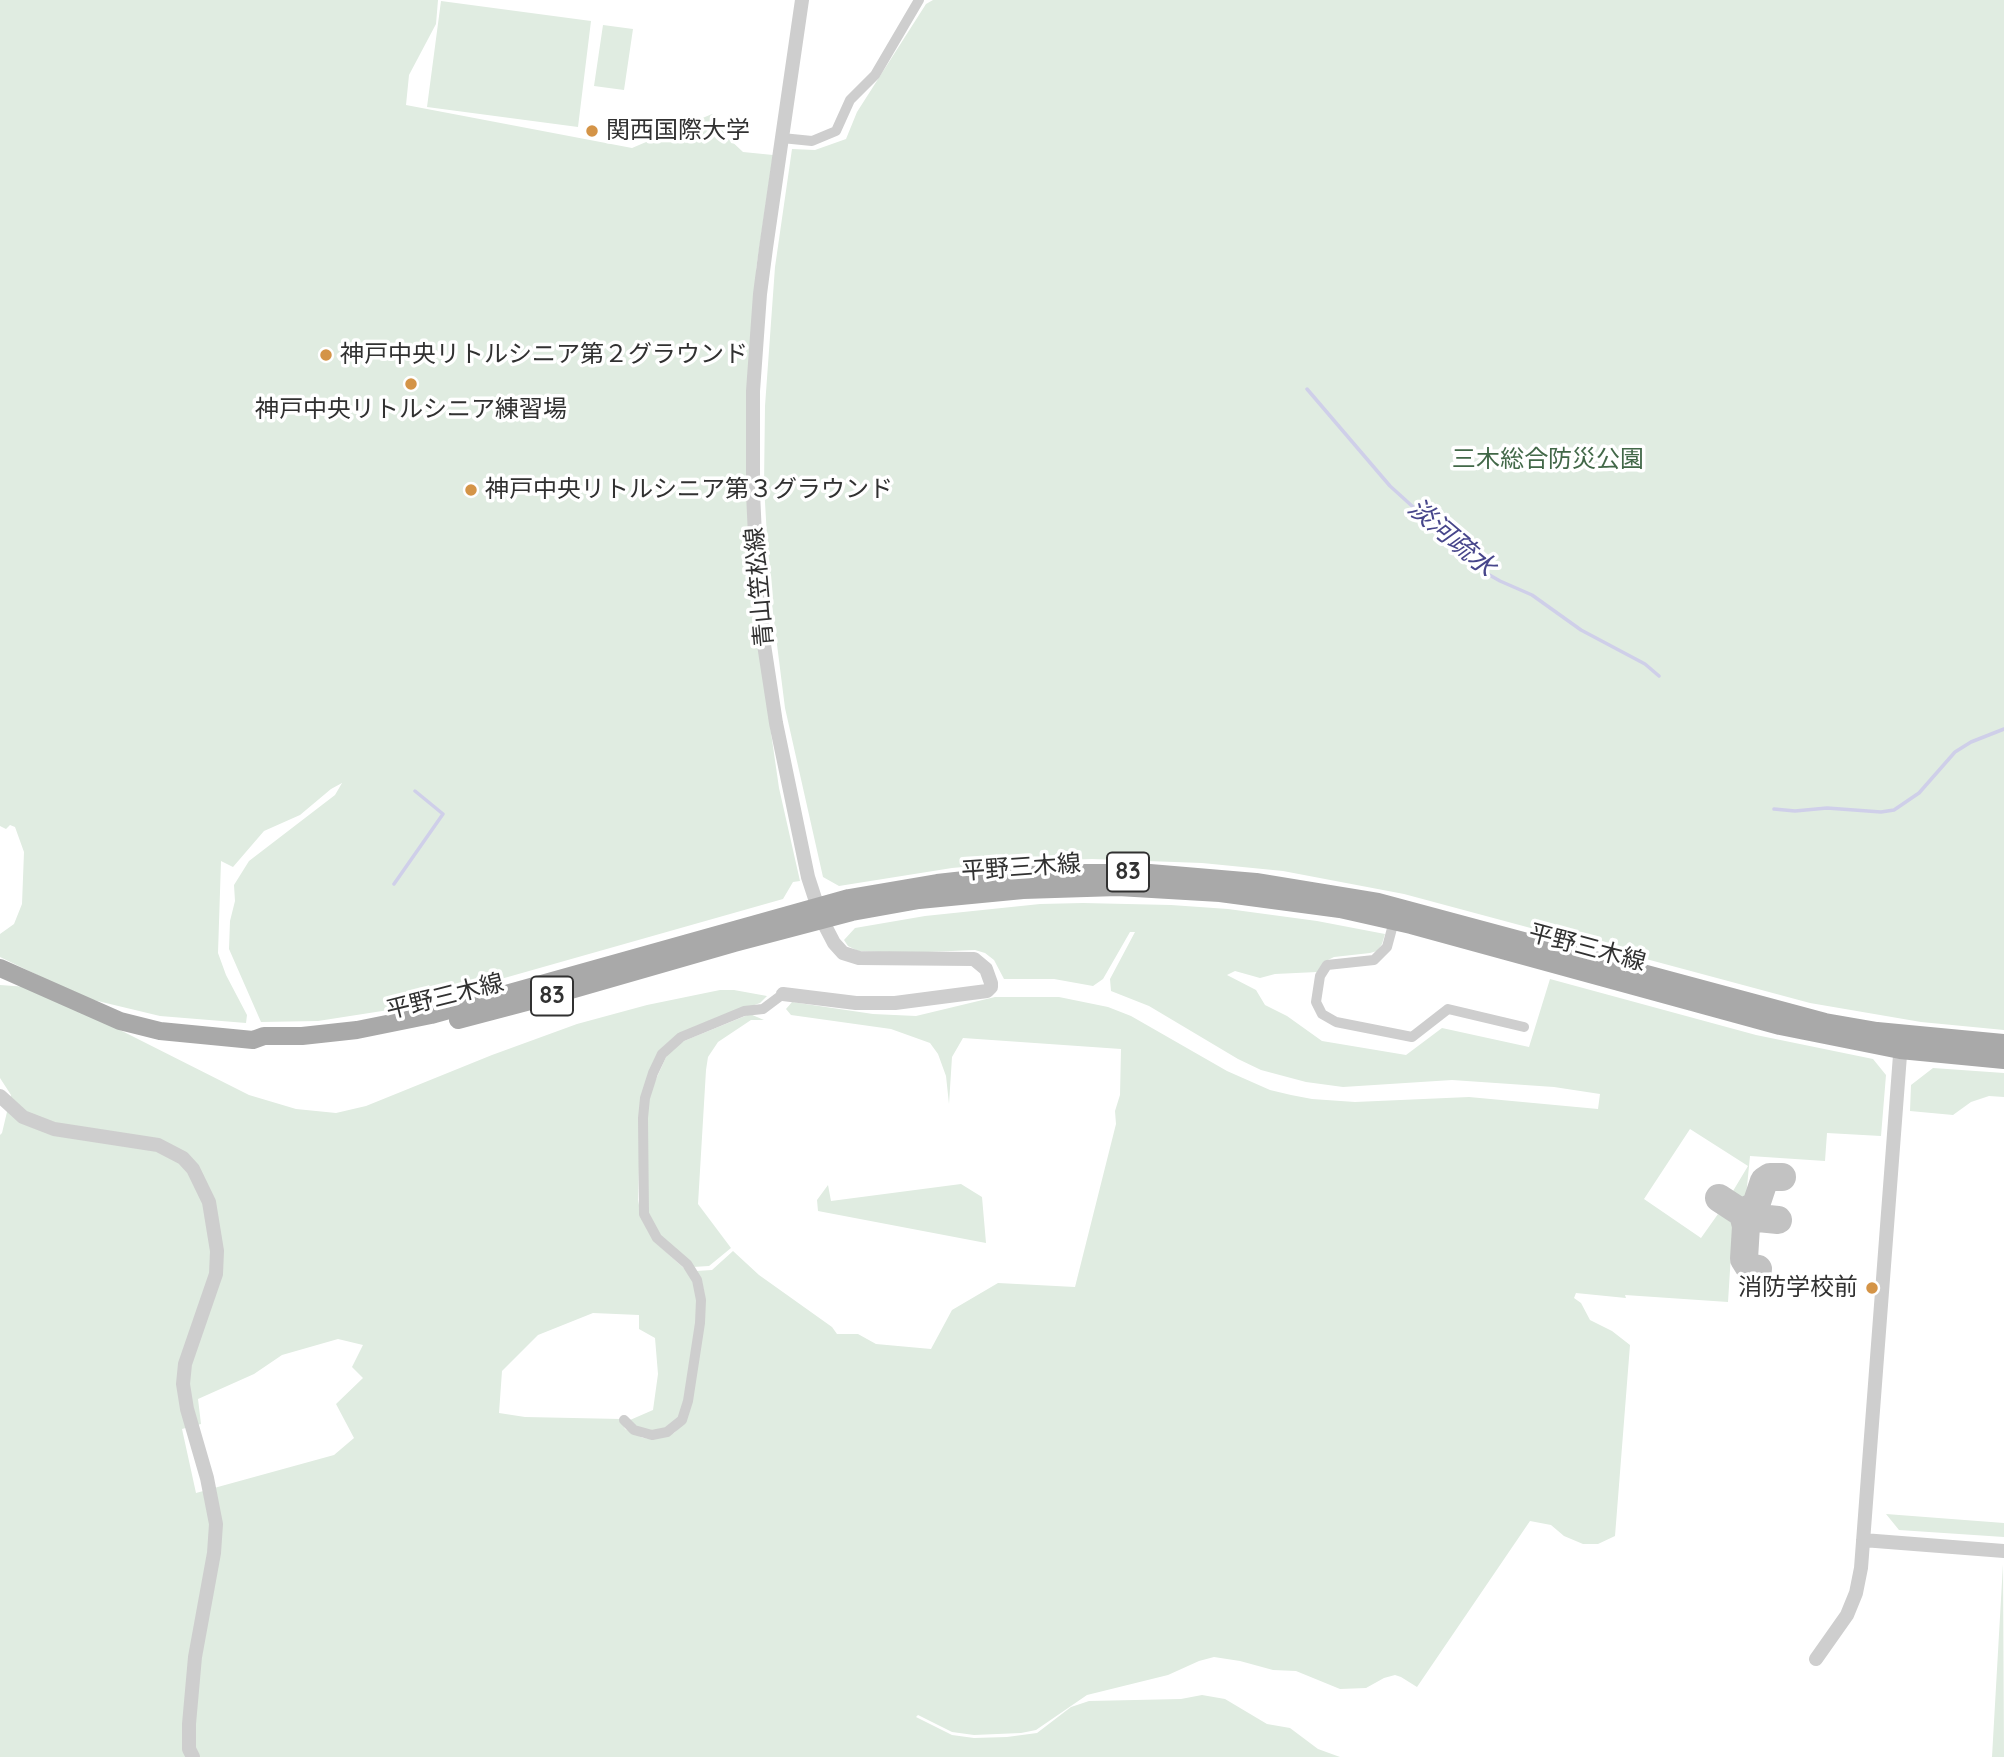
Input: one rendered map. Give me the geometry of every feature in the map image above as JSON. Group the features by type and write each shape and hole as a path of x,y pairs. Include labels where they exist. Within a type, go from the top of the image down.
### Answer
{"main road":[{"name":"平野三木線","path":"0,968 120,1021 160,1031 253,1040 264,1036 349,1031 421,1017 919,886 1002,876 1118,872 1236,879 1388,904 1901,1042 2004,1043"},
{"name":"平野三木線","path":"820,912 1023,890 1102,887 1252,896 1328,907 1394,921 1780,1026 1901,1042 2004,1060"}],"street":[{"name":"青山笠松線","path":"783,994 884,1004 924,1001 991,988 986,968 974,959 866,959 848,956 834,943 808,877 768,679 752,493 754,391 758,318 802,0"},
{"path":"782,138 812,141 836,131 850,100 875,75 919,0"},
{"path":"1394,921 1387,947 1374,960 1327,965 1320,976 1315,1002 1322,1014 1336,1022 1412,1037 1448,1009 1524,1027"},
{"path":"624,1420 634,1430 652,1435 671,1430 681,1420 691,1387 701,1311 697,1280 687,1264 657,1238 644,1214 643,1118 645,1098 653,1073 662,1054 681,1037 723,1019 754,1009 763,1009 783,994"},
{"path":"1816,1659 1838,1629 1853,1601 1861,1568 1901,1042"},
{"path":"0,1096 23,1117 54,1129 158,1145 183,1158 193,1168 209,1202 217,1251 216,1274 185,1364 183,1384 216,1524 214,1553 195,1657 189,1724 189,1749 192,1757"},
{"path":"1863,1540 2004,1551"}],"green space":[{"path":"0,0 438,0 436,24 409,75 406,105 632,148 712,114 726,136 743,152 773,155 756,270 754,615 779,788 800,881 793,882 783,899 395,1009 318,1021 261,1022 229,949 230,921 235,901 234,885 249,861 335,795 342,783 300,815 264,831 233,867 221,861 218,953 247,1015 246,1023 160,1016 85,998 0,957 0,934 14,924 22,904 24,852 15,827 10,825 6,829 0,826"},
{"name":"三木総合防災公園","path":"933,0 2004,0 2004,1030 1921,1022 1810,1003 1404,894 1283,871 1202,863 1092,859 952,868 839,886 823,877 785,708 770,589 764,485 765,406 775,267 792,149 815,150 846,139 857,112 926,4"},
{"path":"441,1 591,21 578,127 427,107"},
{"path":"603,25 633,29 624,90 594,86"},
{"path":"1040,904 1171,905 1228,909 1317,921 1385,934 1377,951 1334,957 1326,961 1317,972 1275,974 1260,978 1235,971 1227,975 1256,990 1265,1005 1287,1016 1322,1041 1406,1055 1442,1028 1529,1047 1550,979 1756,1035 1873,1059 1886,1075 1881,1136 1827,1133 1825,1161 1750,1156 1746,1197 1742,1199 1733,1191 1748,1166 1690,1129 1644,1199 1701,1238 1718,1214 1733,1222 1728,1302 1576,1293 1574,1298 1581,1303 1590,1320 1612,1331 1630,1345 1615,1536 1598,1544 1583,1544 1564,1536 1551,1525 1530,1521 1417,1687 1395,1675 1366,1688 1340,1689 1296,1671 1273,1670 1214,1657 1168,1675 1087,1695 1036,1730 974,1735 952,1732 918,1715 916,1717 952,1735 974,1738 1007,1737 1037,1733 1071,1707 1089,1701 1181,1699 1202,1695 1225,1699 1267,1724 1290,1728 1318,1749 1340,1757 0,1757 0,1135 11,1095 0,1078 0,985 28,987 249,1095 296,1109 336,1113 366,1106 577,1024 647,1005 720,990 767,996 760,1003 696,1026 673,1038 655,1059 641,1098 638,1200 641,1215 656,1243 686,1270 698,1294 690,1370 680,1418 669,1428 654,1432 639,1429 630,1420 653,1410 658,1374 655,1338 639,1329 639,1315 593,1313 538,1335 502,1371 499,1413 525,1417 621,1419 625,1429 643,1438 656,1439 674,1433 683,1424 689,1411 705,1312 704,1290 696,1271 712,1270 733,1251 759,1275 832,1327 837,1334 858,1334 876,1344 931,1349 952,1310 998,1283 1075,1287 1116,1124 1121,1049 963,1038 952,1057 949,1104 946,1076 938,1054 930,1043 891,1029 791,1015 786,1009 792,1002 873,1014 916,1016 995,997 1059,997 1108,1007 1131,1016 1227,1071 1270,1090 1291,1095 1355,1102 1469,1097 1598,1109 1600,1094 1554,1087 1452,1080 1343,1087 1306,1082 1261,1070 1149,1006 1111,991 1110,979 1135,932 1130,932 1103,979 1093,986 1054,979 1004,979 994,960 975,950 904,953 858,951 848,946 844,940 855,928 925,916","holes":["338,1339 363,1345 352,1367 363,1378 336,1404 354,1438 334,1455 196,1493 182,1429 201,1424 198,1399 254,1374 282,1355"]},
{"path":"750,1014 764,1020 751,1020 718,1042 708,1057 706,1070 698,1204 731,1248 709,1266 693,1267 659,1235 646,1208 648,1103 667,1055 679,1043"},
{"path":"1933,1068 2004,1073 2004,1097 1989,1096 1971,1102 1953,1115 1910,1111 1911,1085"},
{"path":"961,1184 982,1197 986,1243 818,1211 817,1200 828,1185 831,1201"},
{"path":"1886,1514 2004,1523 2004,1537 1899,1530"},
{"path":"2003,1564 2004,1757 1992,1757"}],"waterway":[{"name":"淡河疏水","path":"1307,389 1390,486 1486,573 1532,595 1581,630 1645,664 1659,676"},
{"name":"淡河疏水","path":"1774,809 1795,811 1827,808 1881,812 1894,810 1919,793 1955,752 1971,742 2004,729"},
{"path":"394,884 443,814 415,791"}],"taxiway":[{"path":"1738,1210 1745,1211 1756,1205 1764,1181 1770,1177 1782,1177"},
{"path":"1719,1198 1748,1217 1778,1220"},
{"path":"1743,1214 1746,1226 1744,1259 1749,1267 1758,1269"}],"place":[{"name":"関西国際大学","path":"592,131"},
{"name":"神戸中央リトルシニア第２グラウンド","path":"326,355"},
{"name":"神戸中央リトルシニア練習場","path":"411,384"},
{"name":"神戸中央リトルシニア第３グラウンド","path":"471,490"},
{"name":"消防学校前","path":"1872,1288"}]}
